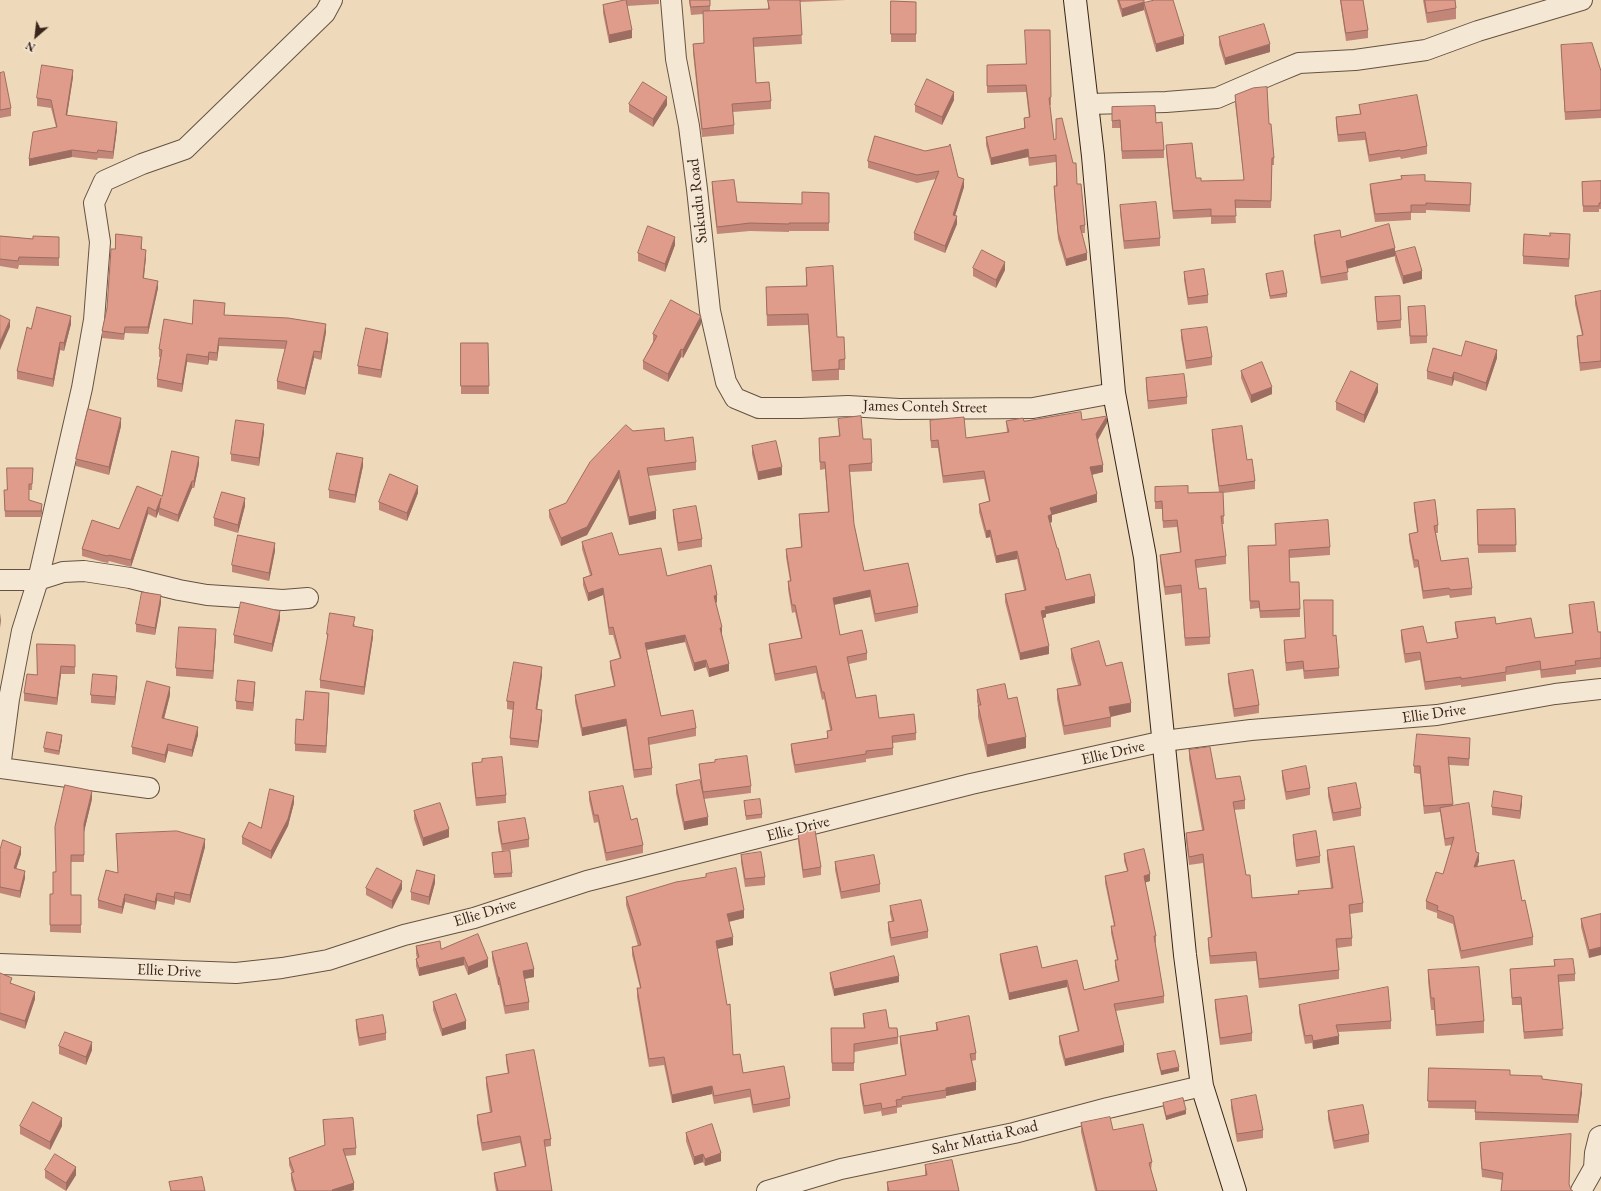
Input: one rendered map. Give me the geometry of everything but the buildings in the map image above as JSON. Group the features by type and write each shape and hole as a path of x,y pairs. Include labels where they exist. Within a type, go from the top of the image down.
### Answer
{"main road":[{"path":"1075,0 1088,104 1114,393 1145,557 1185,955 1202,1086 1235,1191"}],"street":[{"path":"149,788 0,768 9,698 22,631 38,580 82,388 94,320 100,242 94,203 104,181 142,164 185,149 325,13 332,0"},
{"name":"Sukudu Road","path":"671,0 676,59 689,126 710,311 726,382 735,398"},
{"path":"1088,104 1166,102 1217,98 1270,74 1300,63 1355,60 1426,50 1478,30 1582,0"},
{"name":"James Conteh Street","path":"735,398 759,408 848,406 900,409 1033,408 1114,393"},
{"path":"0,580 38,580 63,572 84,571 130,578 207,595 283,600 308,598"},
{"name":"Ellie Drive","path":"0,964 236,973 282,968 328,960 404,935 474,918 587,881 971,784 1164,741 1251,730 1437,715 1555,694 1601,689"},
{"name":"Sahr Mattia Road","path":"767,1191 841,1169 1014,1133 1108,1108 1202,1086"},
{"path":"1581,1191 1594,1168 1595,1153 1599,1137 1601,1136"}]}
